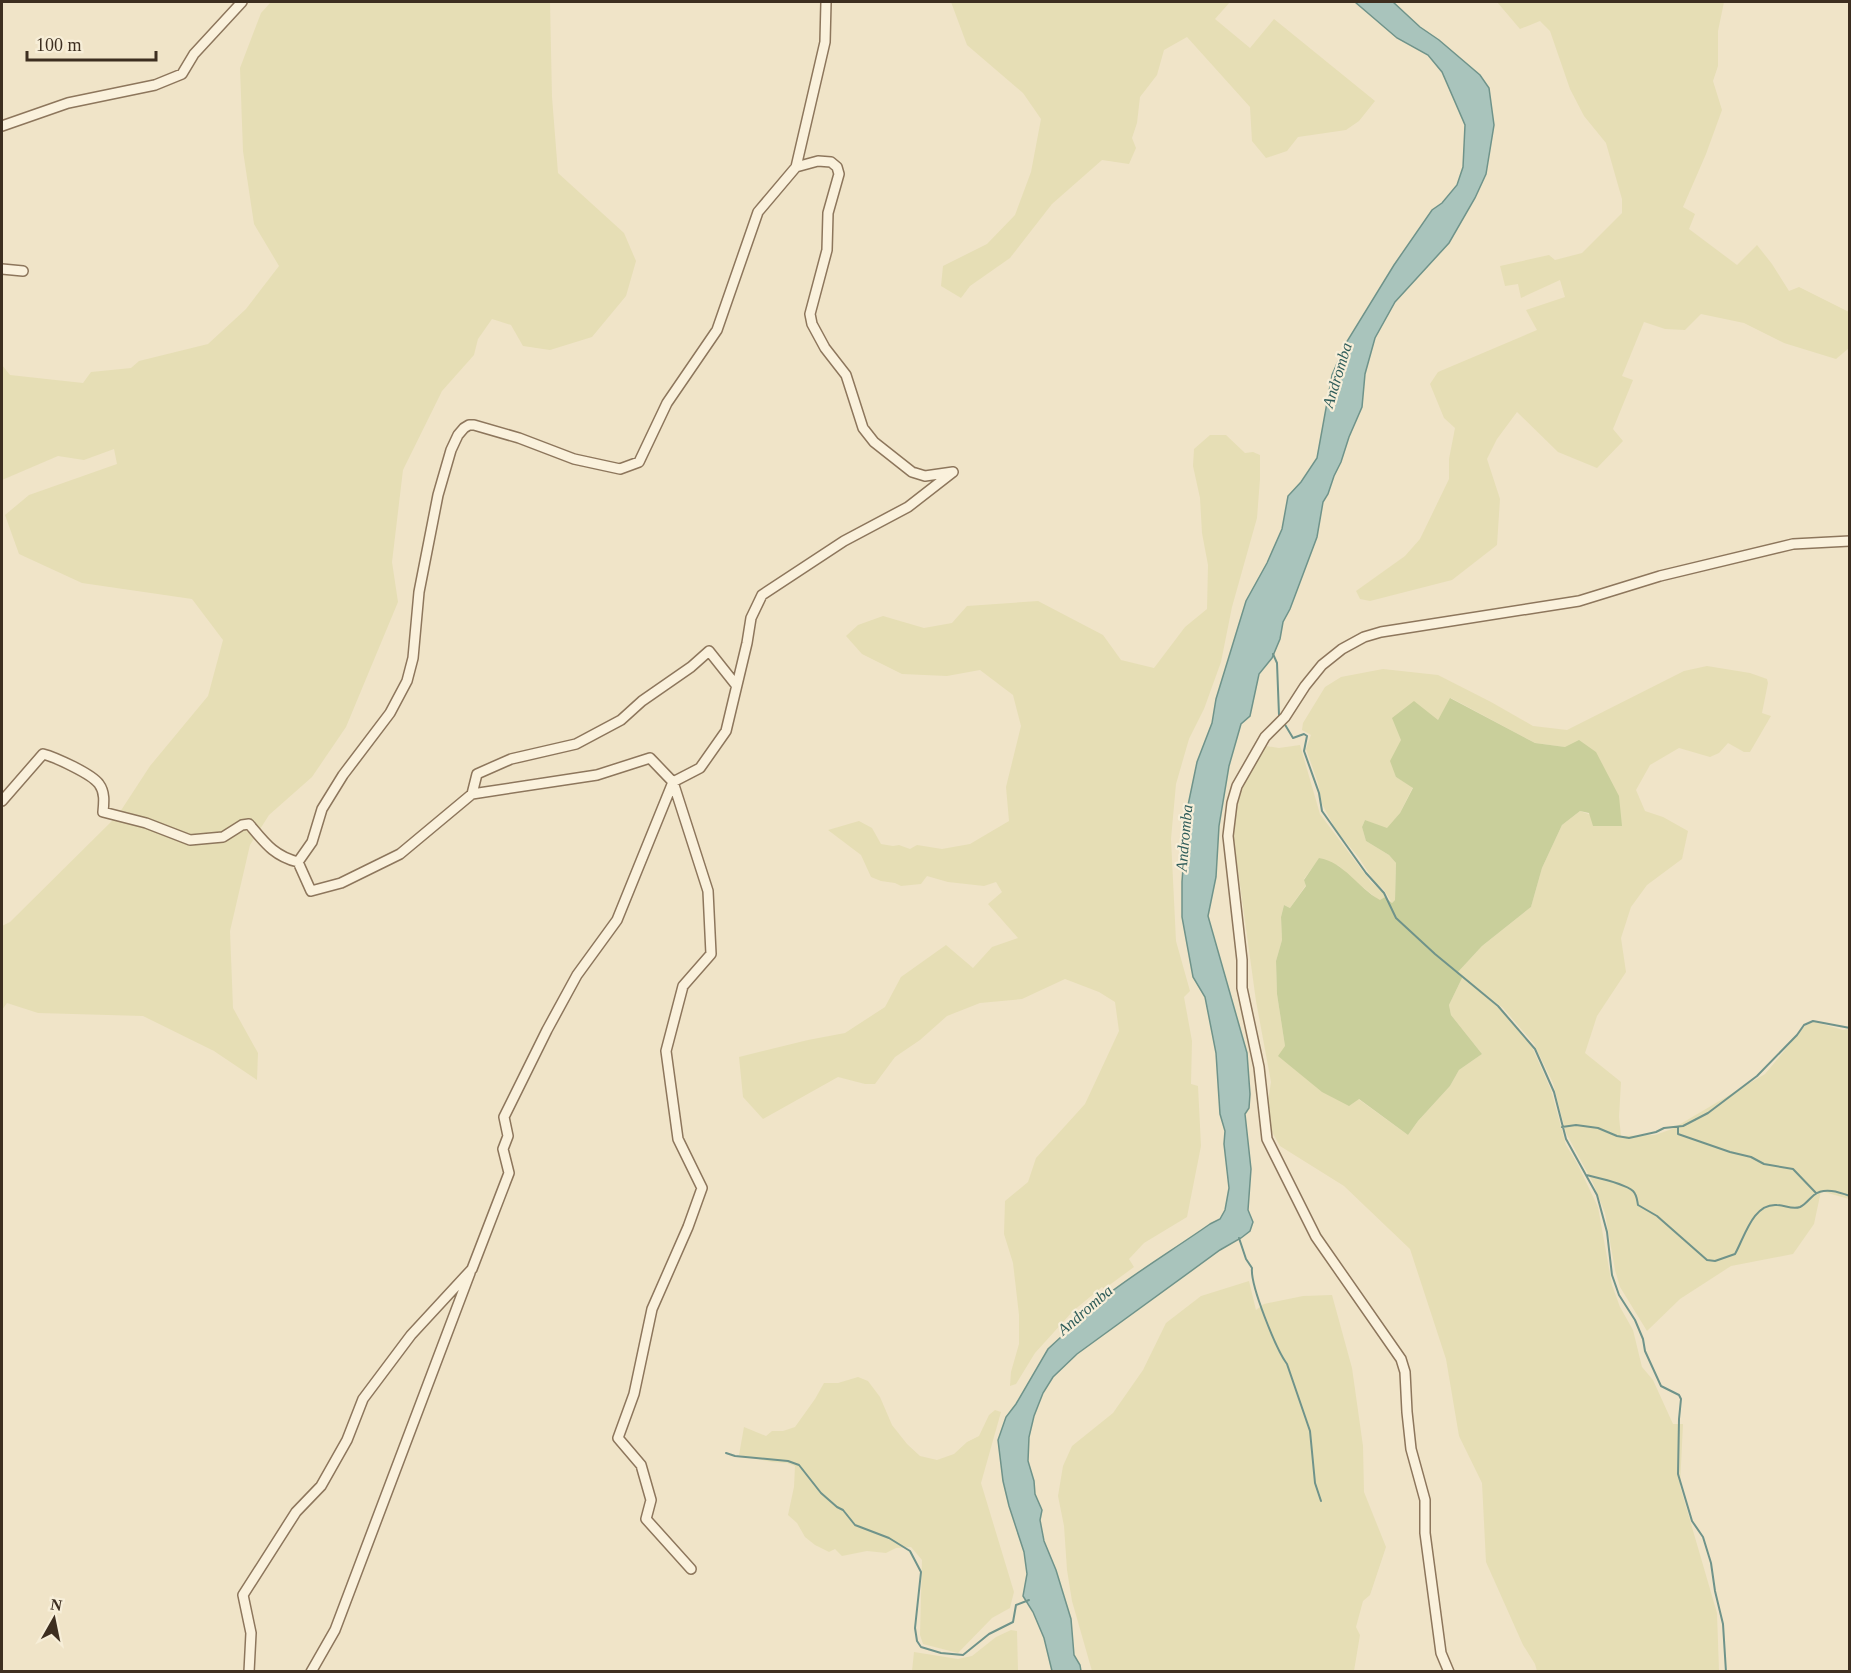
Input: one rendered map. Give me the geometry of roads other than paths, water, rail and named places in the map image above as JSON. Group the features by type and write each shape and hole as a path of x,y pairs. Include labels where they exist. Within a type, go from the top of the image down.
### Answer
{"street":[{"path":"2,126 68,103 155,85 182,74 199,48 242,2"},
{"path":"298,862 312,842 322,809 343,775 390,713 407,681 413,658 419,592 431,526 451,450 458,435 464,428 474,424 574,459 620,469 639,462 667,403 717,330 758,212 796,166 825,42 826,2"},
{"path":"311,1671 335,1630 509,1173 503,1149 508,1136 504,1117 546,1030 577,975 617,920 673,782 700,768 726,731 751,618 762,595 844,541 908,507 954,471 925,476 912,472 874,442 863,428 846,375 825,348 812,324 810,314 827,250 828,213 839,174 837,167 831,162 818,161 796,166"},
{"path":"2,269 23,271"},
{"path":"1449,1671 1441,1653 1425,1533 1425,1500 1412,1449 1405,1372 1401,1359 1317,1237 1267,1139 1259,1067 1242,988 1242,960 1228,836 1232,803 1237,786 1264,736 1282,720 1322,665 1342,649 1364,637 1381,632 1579,600 1660,576 1793,543 1850,541"},
{"path":"472,794 477,774 511,759 576,744 621,720 642,701 691,667 709,651 736,685"},
{"path":"2,801 43,754 58,758 98,782 105,799 103,812 146,823 190,840 223,837 242,825 249,824 282,858 298,862"},
{"path":"298,862 311,891 341,883 400,854 472,794 597,775 650,758 673,782 708,891 711,954 683,986 666,1051 678,1139 702,1188 688,1227 652,1310 634,1394 618,1438 641,1465 651,1500 646,1519 691,1569"},
{"path":"249,1671 251,1633 243,1595 296,1512 321,1486 347,1440 363,1399 411,1335 472,1269"}],"water":[{"name":"Andromba","path":"1355,2 1393,2 1480,75 1489,88 1494,125 1486,174 1449,243 1395,302 1375,338 1365,374 1362,407 1323,502 1317,537 1283,622 1280,639 1272,658 1259,674 1250,716 1241,724 1229,766 1219,826 1216,877 1208,916 1247,1053 1250,1094 1249,1108 1245,1114 1251,1169 1248,1210 1253,1222 1250,1231 1220,1250 1077,1354 1053,1377 1043,1393 1034,1416 1029,1437 1028,1461 1035,1494 1042,1510 1040,1520 1044,1541 1056,1570 1071,1619 1074,1655 1081,1671 1052,1671 1044,1638 1023,1596 1027,1574 1024,1552 1003,1481 998,1440 1006,1417 1048,1349 1062,1336 1062,1332 1074,1325 1086,1311 1119,1286 1220,1219 1225,1210 1229,1188 1224,1144 1225,1131 1220,1114 1216,1053 1205,997 1193,977 1182,917 1187,810 1197,762 1212,723 1216,699 1246,601 1282,529 1288,496 1301,482 1317,458 1332,375 1346,343 1394,265 1432,210 1442,203 1457,185 1463,167 1465,125 1442,72 1428,55 1397,38"}],"waterway":[{"path":"1273,654 1277,663 1281,719"},
{"path":"1284,723 1293,738 1304,734 1307,736 1304,751 1319,793 1322,811 1366,873 1384,893 1396,918 1498,1006 1535,1049 1554,1092 1566,1139 1597,1195 1607,1232 1612,1275 1619,1295 1635,1320 1645,1351 1661,1386 1679,1395 1681,1399 1678,1474 1692,1521 1703,1537 1711,1563 1723,1624 1726,1672"},
{"path":"1562,1127 1576,1125 1598,1128 1629,1138 1664,1128 1683,1126 1708,1113 1757,1076 1804,1025 1813,1021 1850,1028"},
{"path":"1678,1127 1678,1134 1751,1157 1764,1164 1793,1169 1816,1193"},
{"path":"1586,1175 1629,1188 1635,1194 1638,1205 1657,1216 1707,1260 1715,1261 1735,1254 1751,1222 1762,1209 1780,1205 1800,1207 1822,1191 1850,1196"},
{"path":"1239,1238 1246,1259 1252,1268 1255,1288 1265,1317 1287,1364 1310,1431 1315,1483 1321,1501"},
{"path":"726,1453 735,1456 788,1461 799,1465 821,1493 843,1510 855,1525 889,1538 910,1551 921,1572 915,1628 917,1641 921,1647 941,1653 963,1655 989,1634 1013,1622 1016,1605 1029,1600"}]}
